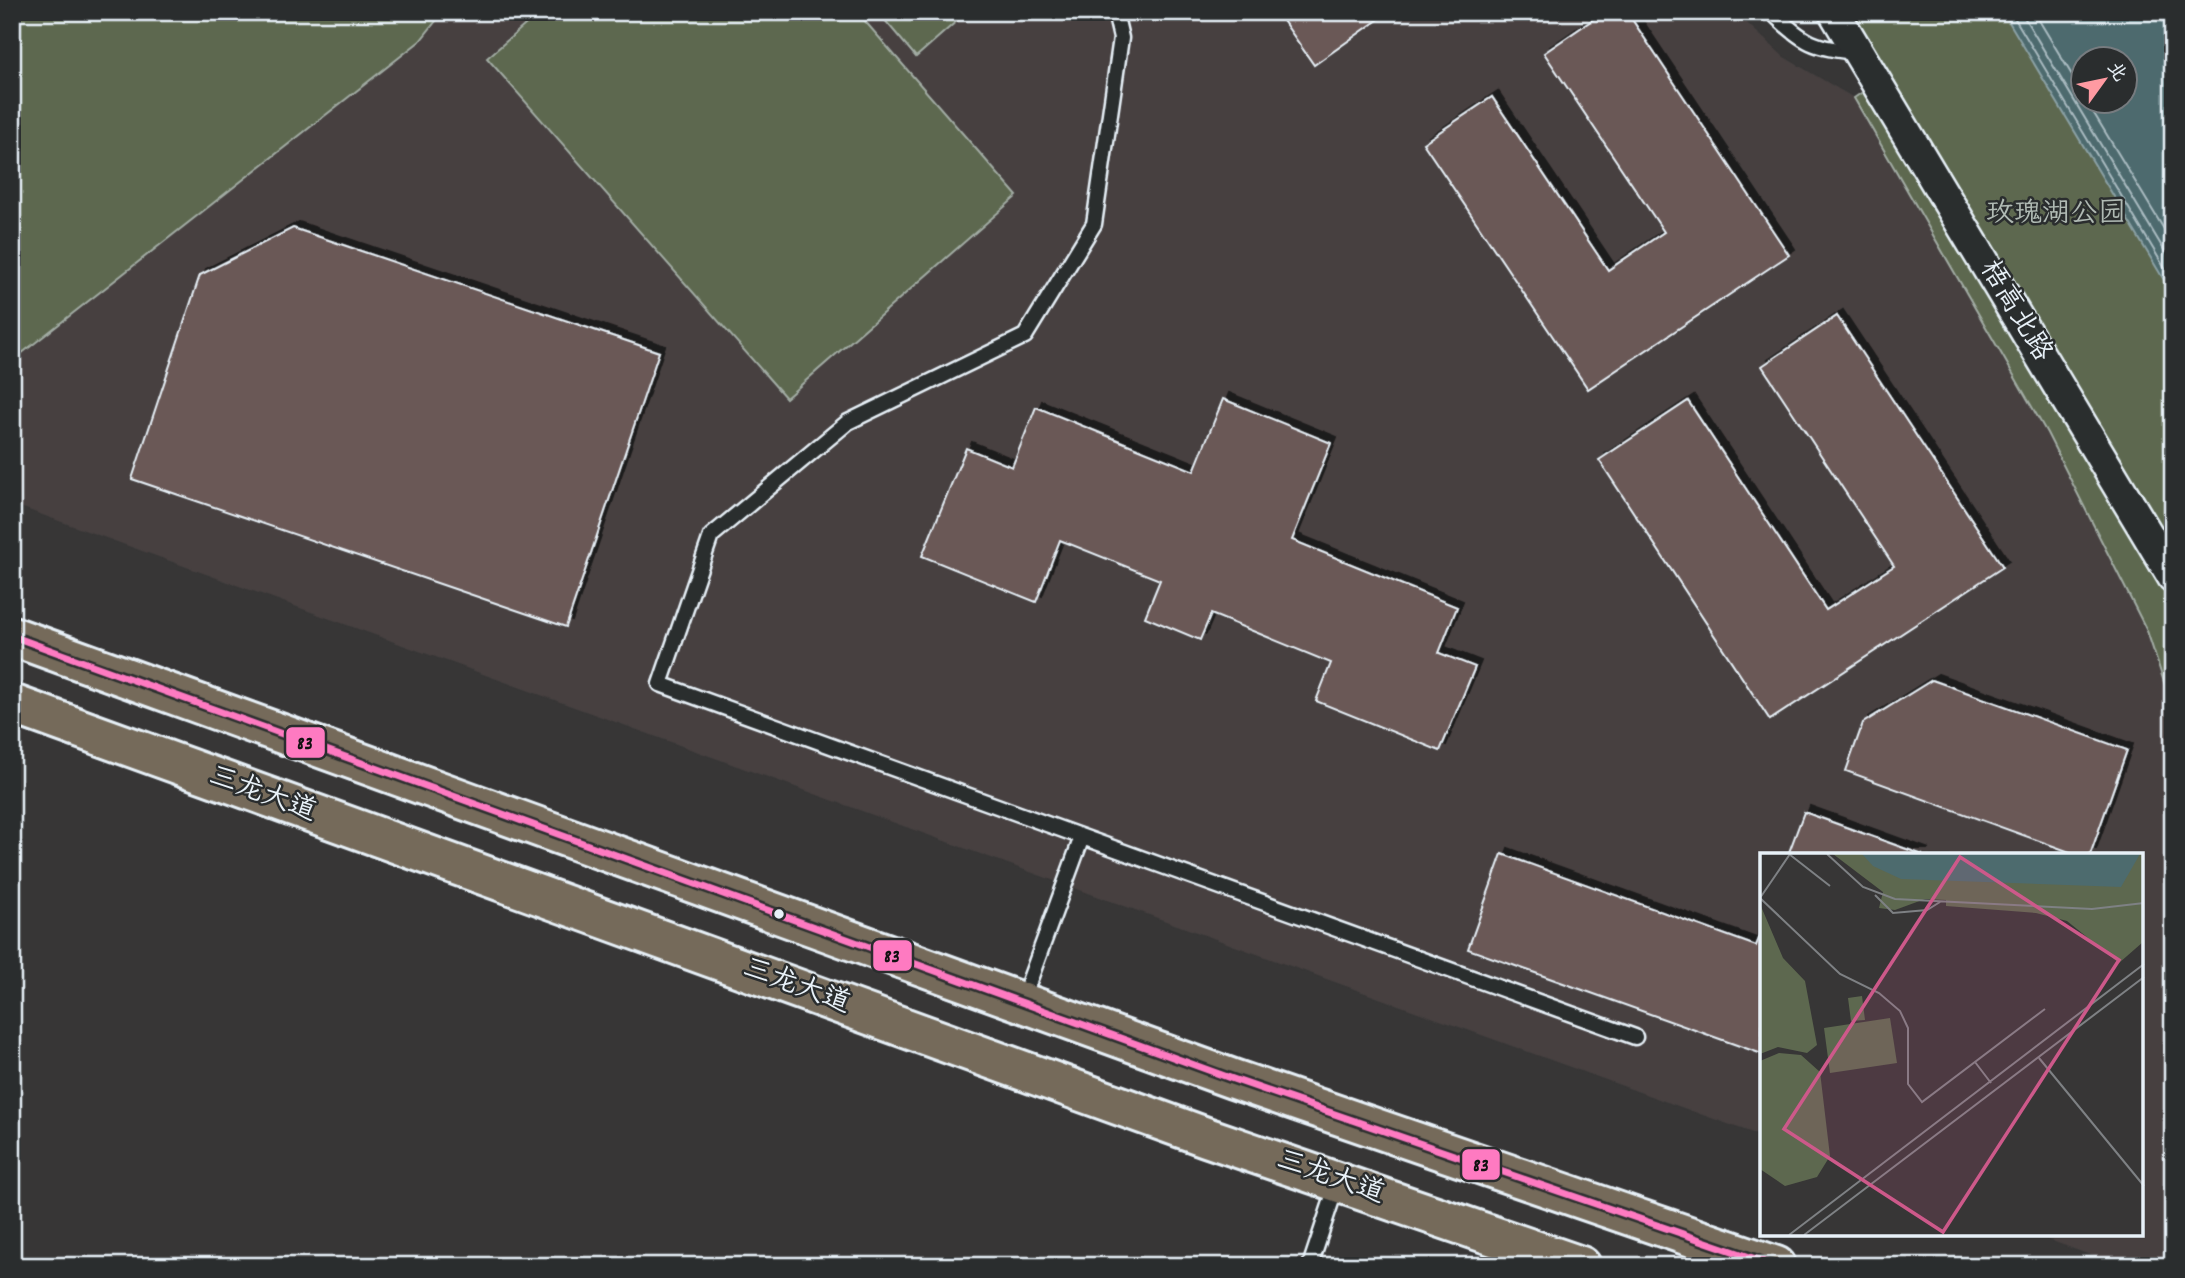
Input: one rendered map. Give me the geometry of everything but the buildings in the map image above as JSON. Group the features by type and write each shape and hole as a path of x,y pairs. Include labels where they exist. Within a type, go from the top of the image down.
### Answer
{"main road":[{"path":"12,636 1022,1003 1776,1266"},
{"name":"三龙大道","path":"12,704 1206,1137 1581,1266"}],"street":[{"name":"梧高北路","path":"1834,12 2173,577"}],"lane":[{"path":"1115,12 1121,38 1094,224 1026,336 848,422 711,536 660,684 1635,1037"},
{"path":"1772,12 1796,36 1825,49 1858,52"},
{"path":"1022,1003 1082,837"},
{"path":"1310,1266 1337,1182"}],"shaded area":[{"path":"12,12 1735,12 1784,57 1854,98 2047,433 2147,631 2173,709 2171,1266 2120,1266 2038,1236 2143,1236 2143,853 1760,853 1760,1136 12,504"}],"green space":[{"path":"12,12 443,12 420,41 12,361"},
{"path":"540,12 857,12 1017,196 786,398 487,58"},
{"path":"878,12 967,12 916,57"},
{"name":"玫瑰湖公园","path":"1851,12 2173,12 2173,709 2147,631 2047,433 1854,98 1889,74"}],"water":[{"path":"2003,12 2173,12 2173,295"}],"transit line":[{"name":"83","path":"12,636 1233,1079 1776,1266"}]}
